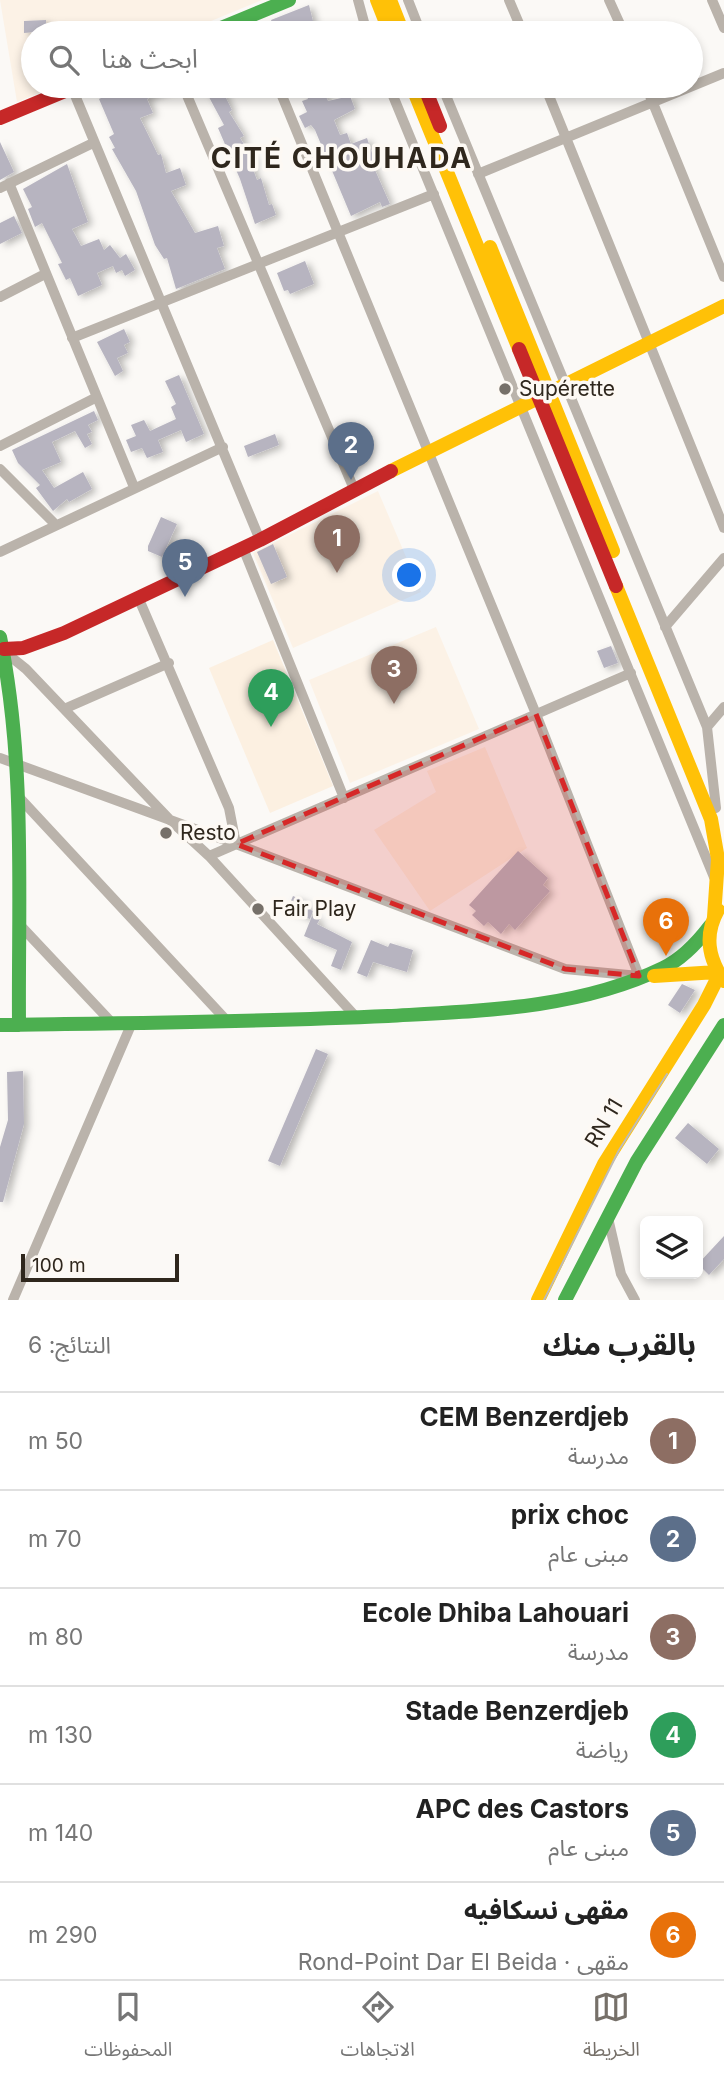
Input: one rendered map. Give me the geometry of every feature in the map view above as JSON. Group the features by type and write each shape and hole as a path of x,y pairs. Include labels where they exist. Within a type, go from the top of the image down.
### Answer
{"main road":[{"path":"241,21 289,0"},
{"path":"377,0 385,21"},
{"path":"390,0 398,21"},
{"path":"0,118 48,98"},
{"path":"417,98 724,826"},
{"path":"429,98 717,840 717,884 708,947 720,976 639,976"},
{"path":"19,1025 15,794 17,765 1,645 23,648 64,634 260,540 354,488 724,306"},
{"path":"0,1026 312,1022 510,1009 600,991 676,960 693,947 724,902"},
{"name":"RN 11","path":"538,1300 604,1164 720,976"},
{"path":"565,1300 608,1214 675,1097 724,1025"}],"street":[{"path":"358,0 364,21"},
{"path":"408,0 416,21"},
{"path":"509,0 518,21"},
{"path":"609,0 619,21"},
{"path":"712,0 724,28"},
{"path":"703,81 724,73"},
{"path":"78,98 93,144 260,540"},
{"path":"188,98 354,488"},
{"path":"0,758 565,969 639,976 536,715 426,453 283,98"},
{"path":"394,98 717,884"},
{"path":"447,98 707,727 716,808"},
{"path":"550,98 724,528"},
{"path":"652,98 724,277"},
{"path":"478,174 661,98"},
{"path":"93,144 5,185 134,487"},
{"path":"72,338 434,194"},
{"path":"0,296 45,274"},
{"path":"0,446 97,397"},
{"path":"0,552 223,447"},
{"path":"0,469 55,524"},
{"path":"243,548 344,798"},
{"path":"665,627 724,558"},
{"path":"138,597 169,663 229,808 236,844"},
{"path":"1,645 170,820 209,856 357,1018"},
{"path":"64,709 169,663"},
{"path":"209,856 631,673"},
{"path":"707,727 724,707"},
{"path":"15,794 228,1022"},
{"path":"18,923 114,1026"},
{"path":"13,1300 131,1025"},
{"path":"608,1214 621,1274 635,1300"}],"highlighted area":[{"path":"536,714 639,976 565,969 236,844"}],"shaded area":[{"path":"0,0 262,0 211,21 21,21 21,98 27,98 17,102"},
{"path":"378,491 421,592 293,648 253,553"},
{"path":"436,627 479,729 350,783 309,680"},
{"path":"273,640 333,786 270,813 209,668"},
{"path":"485,747 527,848 430,911 374,830 436,792 427,771"}],"building":[{"path":"309,5 313,21 271,21"},
{"path":"149,98 147,99 153,113 140,118 158,155 161,154 166,173 180,168 186,185 171,191 195,233 218,226 224,246 217,248 225,269 176,289 167,258 164,259 155,245 136,191 112,149 115,148 109,137 114,134 99,99"},
{"path":"209,98 226,98 232,110 229,112 244,136 240,138 255,162 251,164 257,180 261,178 269,205 272,204 276,215 255,224 240,179 218,128 224,125"},
{"path":"327,98 328,101 351,98 355,109 334,120 340,135 347,133 351,144 367,138 374,159 371,161 390,204 382,207 380,202 351,216 315,130 311,125 305,128 299,116 307,112 302,101"},
{"path":"0,142 14,172 0,180"},
{"path":"67,164 88,222 72,229 81,246 99,239 104,250 110,245 120,258 126,254 135,270 125,276 122,270 116,273 113,266 97,273 102,285 78,296 70,278 66,280 58,264 62,263 42,223 35,227 28,209 32,207 23,189"},
{"path":"14,216 22,233 0,244 0,223"},
{"path":"305,261 314,284 290,294 288,290 284,291 277,273"},
{"path":"124,329 130,342 124,345 128,353 117,358 123,371 115,376 97,342"},
{"path":"179,375 204,434 186,442 181,430 158,440 163,452 147,458 142,448 131,452 126,440 136,436 131,425 144,420 150,431 176,419 171,407 176,404 165,381"},
{"path":"94,411 98,420 88,425 92,432 87,434 92,444 85,448 75,431 52,442 61,462 42,470 54,488 83,472 92,489 69,502 67,499 53,511 36,488 40,485 18,463 12,450"},
{"path":"275,434 279,445 248,457 244,446"},
{"path":"161,517 177,524 162,557 148,551"},
{"path":"273,544 287,577 271,584 257,552"},
{"path":"611,646 618,663 604,668 597,651"},
{"path":"518,851 548,878 543,885 550,891 515,930 509,924 501,934 488,922 484,926 472,915 476,911 469,905"},
{"path":"293,896 307,902 305,907 313,911 310,919 287,910"},
{"path":"312,916 320,919 317,924 352,942 341,970 331,966 337,950 304,936"},
{"path":"371,940 388,947 390,943 413,950 407,972 373,962 367,977 357,973"},
{"path":"682,984 695,990 680,1013 668,1005"},
{"path":"316,1049 328,1054 280,1166 268,1161"},
{"path":"23,1071 24,1124 3,1202 0,1202 0,1147 8,1120 7,1072"},
{"path":"688,1123 719,1149 707,1164 675,1138"},
{"path":"724,1236 724,1259 709,1275 703,1269 703,1259"}],"tram line":[{"path":"544,1300 619,1150 667,1074"}],"traffic: fast":[{"path":"238,21 289,0"},
{"path":"0,637 14,733 17,782 19,1025"},
{"path":"0,1025 339,1018 528,1006 597,992 631,982 663,968 689,950 710,926"},
{"path":"565,1300 637,1161 724,1025"}],"traffic: slow":[{"path":"377,0 385,21"},
{"path":"390,0 398,21"},
{"path":"417,98 519,349"},
{"path":"490,247 613,551"},
{"path":"391,471 724,306"},
{"path":"616,586 711,819 718,859 714,917"},
{"path":"718,910 711,928 710,946 714,964 724,981"},
{"path":"654,976 717,972"},
{"path":"538,1300 604,1164 704,1005 719,975"}],"traffic: jam":[{"path":"0,118 48,98"},
{"path":"429,98 440,126"},
{"path":"519,349 616,586"},
{"path":"4,649 23,648 64,633 260,540 391,471"}],"place":[{"name":"Supérette","path":"505,389"},
{"name":"prix choc","path":"351,480"},
{"name":"CEM Benzerdjeb","path":"337,573"},
{"name":"APC des Castors","path":"185,597"},
{"name":"Ecole Dhiba Lahouari","path":"394,704"},
{"name":"Stade Benzerdjeb","path":"271,727"},
{"name":"Resto","path":"166,833"},
{"name":"Fair Play","path":"258,909"},
{"name":"مقهى نسكافيه","path":"666,956"}],"district":[{"name":"CITÉ CHOUHADA","path":"342,158"}]}
